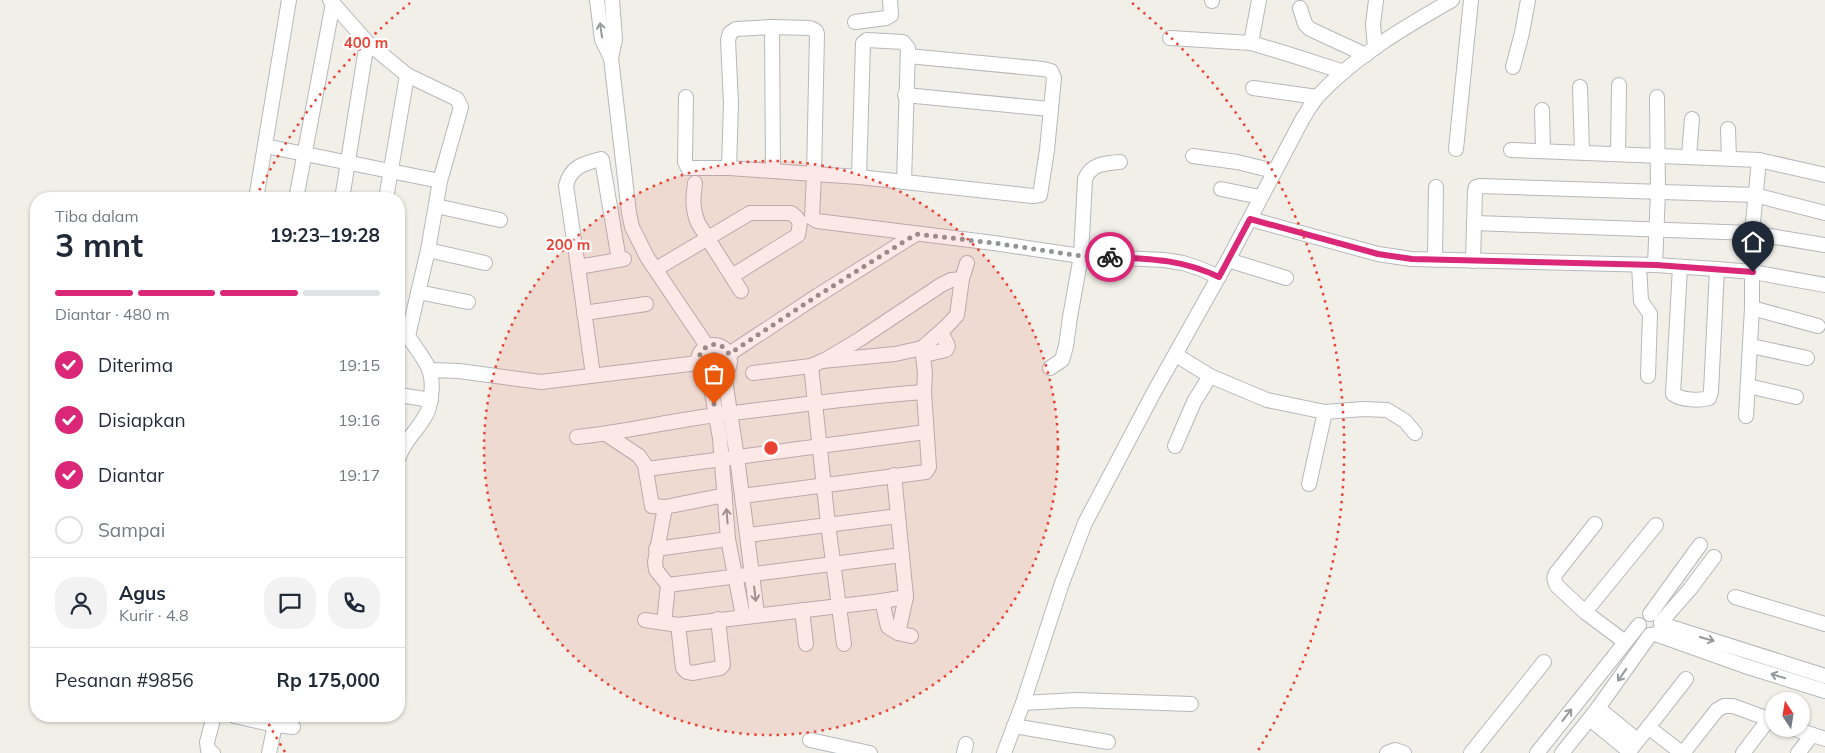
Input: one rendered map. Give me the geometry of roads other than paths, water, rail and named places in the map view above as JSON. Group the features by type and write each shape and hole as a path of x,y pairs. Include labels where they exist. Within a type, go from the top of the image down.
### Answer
{"street":[{"path":"257,192 288,0"},
{"path":"597,0 602,40 611,58"},
{"path":"612,0 615,39 611,58 632,228 656,269 707,346"},
{"path":"855,22 886,18 891,15 890,0"},
{"path":"1251,43 1258,0"},
{"path":"1370,51 1376,0"},
{"path":"1004,753 1023,703 1062,583 1085,523 1303,118 1317,97 1370,51 1452,0"},
{"path":"1456,148 1470,0"},
{"path":"1513,67 1528,0"},
{"path":"332,1 367,42 407,75 457,99 461,107 440,181 428,250 418,292 405,329"},
{"path":"297,192 332,1"},
{"path":"1300,8 1305,24 1310,29 1370,51"},
{"path":"772,27 773,171"},
{"path":"729,168 731,103 728,40 730,33 736,29 772,27 810,28 816,32 812,218 814,220 1081,256 1164,260 1183,263 1219,277"},
{"path":"1170,38 1251,43 1344,72"},
{"path":"859,177 864,43 867,40 903,42 908,48 904,182"},
{"path":"343,192 367,42"},
{"path":"686,97 685,162 688,168 729,168 859,177 1033,196 1040,195 1047,150 1054,78 1051,71 908,56"},
{"path":"387,192 407,75"},
{"path":"1618,154 1619,85"},
{"path":"1253,88 1317,97"},
{"path":"1580,88 1582,152"},
{"path":"906,95 1050,109"},
{"path":"1656,265 1658,192 1657,97"},
{"path":"1542,110 1543,151"},
{"path":"1689,156 1692,119"},
{"path":"1728,130 1728,158"},
{"path":"265,146 440,181"},
{"path":"1512,150 1759,160 1825,175"},
{"path":"1193,156 1237,162 1274,171"},
{"path":"578,267 621,259 601,159 580,164 566,183 593,375"},
{"path":"1746,416 1752,308 1752,233 1759,160"},
{"path":"1050,368 1062,360 1065,354 1081,256 1085,179 1088,172 1094,167 1104,163 1120,162"},
{"path":"695,183 692,200 693,212 741,291"},
{"path":"1473,261 1475,191 1476,187 1480,186 1755,195 1825,212"},
{"path":"1435,260 1436,187"},
{"path":"1221,189 1260,197"},
{"path":"436,206 500,220"},
{"path":"656,269 750,213 791,213 796,217 800,222 798,235 732,276"},
{"path":"1250,219 1378,254 1412,259 1656,265 1753,272 1825,285"},
{"path":"1474,223 1752,233 1825,245"},
{"path":"729,354 916,234"},
{"path":"428,250 485,263"},
{"path":"1228,260 1286,278"},
{"path":"753,373 923,352 957,315 962,278 967,263"},
{"path":"1640,265 1641,301 1650,314 1648,376"},
{"path":"1680,267 1673,394 1677,397 1703,400 1709,398 1711,391 1717,269"},
{"path":"816,364 860,339 941,285 951,280 962,278"},
{"path":"418,292 468,302"},
{"path":"584,313 646,304"},
{"path":"1752,308 1818,326"},
{"path":"405,337 433,370 430,408 405,444"},
{"path":"720,345 729,354 731,359 729,367 724,374 714,377 702,371 698,363 701,351 707,346 720,345"},
{"path":"1750,346 1807,358"},
{"path":"742,496 926,472 929,467 923,352"},
{"path":"1176,355 1210,376 1267,400 1325,412 1363,409 1387,410 1405,421 1415,432"},
{"path":"433,370 459,371 530,381 553,381 698,363"},
{"path":"816,364 815,403 819,446 844,644"},
{"path":"724,374 748,535 757,614"},
{"path":"709,376 722,458 728,539 743,616"},
{"path":"1175,446 1194,402 1210,376"},
{"path":"1748,386 1796,397"},
{"path":"577,437 868,396 924,392"},
{"path":"405,396 431,400"},
{"path":"1308,484 1325,412"},
{"path":"647,469 926,432"},
{"path":"606,434 639,456 647,469 650,504 655,508 725,495"},
{"path":"882,601 888,627 904,634 906,597 894,476"},
{"path":"664,507 656,549 656,570 668,585 671,624 683,668 687,672 692,673 720,668 723,665 718,620"},
{"path":"748,535 898,516"},
{"path":"1595,524 1554,576 1557,586 1585,612 1625,642"},
{"path":"1585,612 1656,525"},
{"path":"656,549 728,539"},
{"path":"1562,753 1594,714 1655,626 1700,545"},
{"path":"668,585 902,555"},
{"path":"1537,753 1639,625 1643,632 1655,626 1672,610 1714,557"},
{"path":"645,620 671,624 718,620 906,597"},
{"path":"1735,597 1825,624"},
{"path":"802,610 806,644"},
{"path":"1655,626 1825,676"},
{"path":"1655,626 1745,666 1825,691"},
{"path":"1471,753 1544,662"},
{"path":"1594,714 1631,748 1686,679"},
{"path":"1023,703 1077,700 1191,704"},
{"path":"1648,726 1683,753 1717,710 1724,706 1733,706 1765,718"},
{"path":"212,722 206,742 208,750 213,753"},
{"path":"262,722 293,727"},
{"path":"269,753 275,725"},
{"path":"1014,726 1108,742"},
{"path":"1743,753 1765,727"},
{"path":"1798,753 1818,737"},
{"path":"810,740 870,753"},
{"path":"1387,753 1395,750 1404,753"}]}
